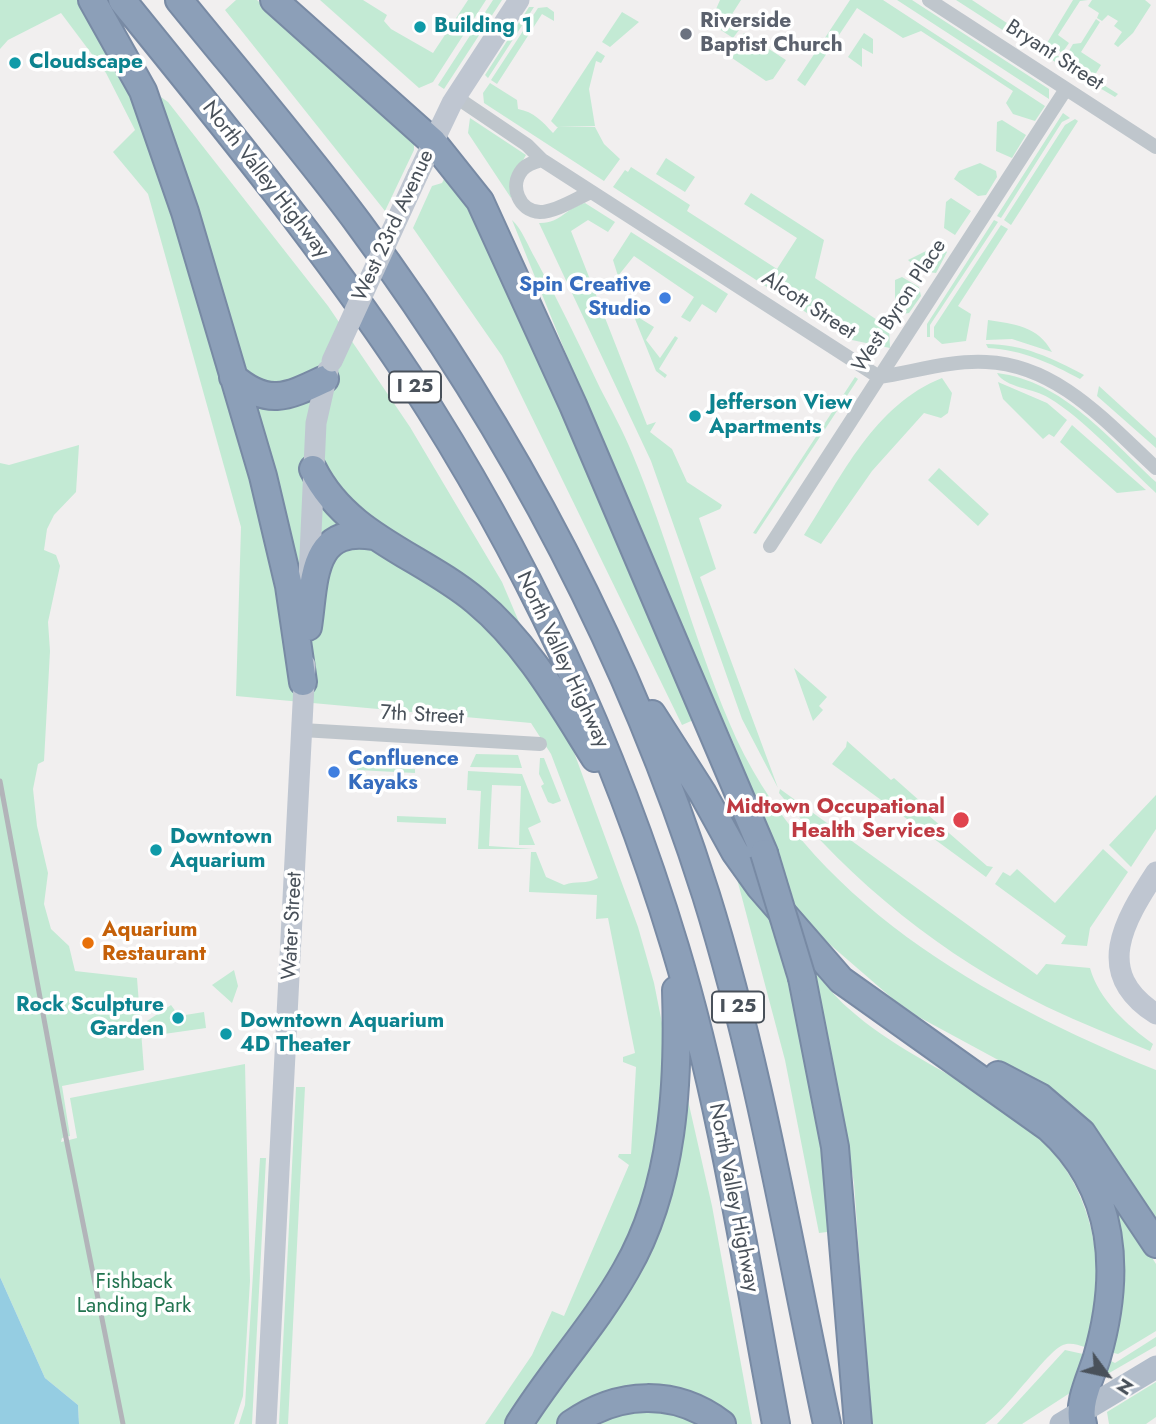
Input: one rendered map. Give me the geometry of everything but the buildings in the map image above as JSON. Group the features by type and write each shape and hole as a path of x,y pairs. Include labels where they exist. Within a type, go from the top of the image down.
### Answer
{"highway":[{"path":"92,0 129,63 155,119 263,477 289,586 303,682"},
{"name":"North Valley Highway","path":"122,0 280,196 376,329 439,425 547,619 577,682 675,946 695,1018 729,1168 776,1424"},
{"name":"I 25","path":"179,0 309,160 420,312 506,443 593,607 636,704 671,794 707,898 730,978 775,1165 827,1424"},
{"path":"274,0 433,142 466,180 485,212 573,405 764,853 802,978 835,1147 858,1424"},
{"path":"233,377 248,389 274,397 299,391 328,370"},
{"path":"313,469 324,491 344,514 373,536 456,586 501,624 548,684 630,820"},
{"path":"308,627 317,571 330,543 348,534 373,536"},
{"path":"593,607 637,691 702,792 735,852 760,887 841,980 1049,1128 1071,1148 1088,1173 1104,1217 1111,1290 1098,1353 1075,1420"},
{"path":"519,1424 614,1291 636,1249 652,1209 675,1096 675,946"},
{"path":"913,1033 1020,1086 1068,1118 1095,1150 1156,1244"},
{"path":"571,1424 602,1405 640,1397 675,1401 722,1424"}],"main road":[{"path":"1075,1420 1156,1367"}],"street":[{"name":"West 23rd Avenue","path":"313,469 316,424 328,370 456,97 519,0"},
{"name":"Bryant Street","path":"929,0 1156,147"},
{"name":"West Byron Place","path":"770,546 1066,89"},
{"name":"Alcott Street","path":"456,97 527,145 542,160 879,377"},
{"path":"542,160 525,167 518,178 518,197 526,206 536,211 549,210 592,192"},
{"path":"879,377 970,362 1000,363 1028,370 1068,390 1156,468"},
{"name":"Water Street","path":"266,1424 308,627 313,469"},
{"name":"7th Street","path":"302,730 540,744"},
{"path":"1156,872 1135,904 1122,933 1118,954 1118,965 1130,990 1138,1001 1156,1014"}],"green space":[{"path":"0,0 79,0 127,73 168,102 328,306 410,427 502,582 571,744 638,927 654,983 665,1038 666,1090 648,1195 616,1267 506,1424 485,1424 532,1355 552,1311 564,1316 629,1165 618,1157 619,1154 631,1154 636,1067 623,1062 623,1057 635,1053 608,918 596,919 597,895 529,892 531,852 536,852 546,877 564,885 598,878 551,754 531,723 236,696 241,527 148,194 113,152 135,130 106,73 61,13 8,40 0,49"},
{"path":"236,0 257,0 414,143 414,150 385,211 225,10"},
{"path":"320,0 363,0 387,15 384,21 391,29 433,53 468,0 486,0 433,82 419,88"},
{"path":"493,0 502,0 444,89 438,85"},
{"path":"720,0 741,0 727,22 739,30 733,38 710,23"},
{"path":"850,0 883,0 1045,106 1035,121 1013,114 1006,103 1013,91 921,31 903,38 857,8 805,86 797,80"},
{"path":"897,0 912,0 1049,89 1049,99"},
{"path":"956,0 972,0 1019,31 1015,38"},
{"path":"1073,0 1088,0 1080,1 1058,35 1069,43 1062,53 1047,43"},
{"path":"1092,0 1145,0 1151,5 1133,33 1118,47 1114,44 1122,32 1114,26 1118,21 1108,15 1102,21 1097,18 1099,13 1088,6"},
{"path":"529,7 534,7 488,78 485,75"},
{"path":"547,7 554,12 554,21 542,14 497,84 491,80 538,8"},
{"path":"622,12 639,22 610,47 602,42"},
{"path":"1096,19 1100,22 1081,52 1101,65 1095,75 1066,56 1073,44 1081,43"},
{"path":"744,33 786,60 773,79 766,81 732,58"},
{"path":"864,33 873,39 873,54 862,48 862,67 848,57"},
{"path":"1039,44 1118,94 1115,97 1035,50"},
{"path":"597,51 605,56 601,63 596,61 589,89 595,126 557,127 551,121"},
{"path":"490,83 517,100 518,109 533,115 553,133 558,127 595,127 604,144 620,159 604,181 484,103 483,93"},
{"path":"1063,113 1070,118 1062,122 1001,218 997,216"},
{"path":"470,118 526,155 511,181 511,198 468,133"},
{"path":"1075,119 1078,121 1011,225 1004,220 1065,125"},
{"path":"1002,120 1026,135 1012,158 996,151 997,122"},
{"path":"666,158 695,177 685,192 656,174"},
{"path":"980,163 996,171 997,177 986,195 978,196 954,179 959,171"},
{"path":"631,167 690,205 687,211 777,269 797,238 744,204 751,193 824,240 815,278 889,328 890,348 847,339 613,187 625,170 628,172"},
{"path":"445,177 468,206 524,319 698,718 682,725 502,356 413,228 432,186 442,183"},
{"path":"951,198 971,211 955,235 944,228 946,202"},
{"path":"585,203 615,222 608,232 588,220 571,231 647,425 656,422 650,432 672,449 687,482 722,505 720,509 699,518 716,569 700,577 778,788 742,719 651,461 539,223 553,221"},
{"path":"512,220 522,233 552,290 628,445 658,520 703,655 729,722 762,785 803,842 852,892 907,937 966,977 1028,1012 1156,1070 1156,1225 1037,1081 917,1016 893,999 819,935 793,904 733,742 602,443"},
{"path":"994,220 998,222 930,325 930,337 927,337 927,324"},
{"path":"1001,225 1008,229 958,306 971,314 966,341 942,344 934,337 934,327"},
{"path":"631,232 728,294 716,313 702,304 690,322 681,317 694,297 634,256 618,276 613,260"},
{"path":"938,245 947,252 936,273 920,271 908,260"},
{"path":"902,277 919,287 921,296 909,313 903,314 895,308 895,280"},
{"path":"633,314 654,327 646,340 660,358 675,336 678,338 659,369 667,375 665,378 656,371"},
{"path":"988,320 1016,325 1032,332 1046,343 1052,352 1012,339 986,340"},
{"path":"986,344 1012,346 1037,353 1084,375 1080,379 1036,358 1013,351 988,348"},
{"path":"997,373 1021,378 1043,387 1084,414 1156,482 1156,493 1090,429 1062,407 1043,395 1006,382"},
{"path":"855,377 858,379 756,534 753,533"},
{"path":"942,378 952,393 948,413 941,418 924,413 872,471 821,544 804,535 846,467 878,424 918,390"},
{"path":"998,382 1047,403 1067,420 1054,437 1049,434 1043,439 1003,399"},
{"path":"1099,386 1156,438 1156,448 1097,396"},
{"path":"1072,425 1146,490 1117,493 1060,442"},
{"name":"Fishback Landing Park","path":"79,445 76,492 54,515 47,529 44,550 56,555 60,566 48,622 50,651 44,761 38,764 33,789 37,826 48,873 44,904 51,929 69,946 75,971 137,978 144,1070 62,1086 70,1136 62,1138 61,1142 77,1138 70,1098 245,1064 250,1281 243,1396 234,1424 79,1424 78,1405 45,1378 0,1277 0,463 9,465"},
{"path":"939,468 989,514 978,526 928,480"},
{"path":"794,668 827,697 819,706 823,710 813,721"},
{"path":"847,741 930,810 927,814 987,866 993,867 986,877 832,764 846,747"},
{"path":"397,752 452,756 451,765 397,762"},
{"path":"358,753 392,755 391,768 415,769 415,773 357,770"},
{"path":"476,754 518,755 522,768 470,767"},
{"path":"540,758 544,758 561,801 553,804 548,802 541,786 544,784 539,774"},
{"path":"468,771 522,774 541,822 528,828 535,845 519,845 521,786 492,785 489,846 533,849 478,849 481,791 467,790"},
{"path":"780,789 1037,975 1046,964 1090,968 1100,991 1115,1011 1153,1044 1150,1051 1047,1007 972,965 936,941 868,887 837,857 779,793"},
{"path":"1156,795 1156,829 1131,867 1109,845"},
{"path":"397,816 446,818 446,824 397,822"},
{"path":"1103,849 1128,872 1090,928 1087,946 1061,944 1066,936 995,884 1003,872 1010,876 1017,869 1055,903"},
{"path":"737,879 778,930 802,1020 835,1231 819,1233 785,1060"},
{"path":"812,969 843,1004 881,1034 1020,1121 1049,1148 1073,1180 1089,1221 1095,1253 1096,1284 1093,1315 1085,1347 1068,1344 1056,1350 985,1424 871,1424 854,1183 827,1031"},
{"path":"234,970 238,986 232,1003 212,985"},
{"name":"Rock Sculpture Garden","path":"171,1005 179,1016 204,1012 206,1028 150,1036 147,1021"},
{"path":"296,1087 305,1087 288,1424 279,1424"},
{"path":"687,1096 712,1206 752,1424 730,1424 707,1406 575,1409 558,1424 533,1424 612,1317"},
{"path":"260,1158 266,1158 252,1424 239,1424 245,1405"},
{"path":"1115,1200 1156,1264 1156,1331 1118,1354 1110,1352 1123,1270 1113,1205"},
{"path":"1156,1337 1156,1346 1104,1376 1109,1360 1115,1363"},
{"path":"1065,1350 1083,1354 1073,1391 1022,1424 997,1424"},
{"path":"1156,1382 1156,1417 1146,1424 1109,1424 1107,1412"},
{"path":"661,1409 706,1424 594,1424 622,1412"}],"water":[{"path":"0,1277 45,1378 78,1405 79,1424 0,1424"}],"railway":[{"path":"0,781 66,1138 123,1424"}],"place":[{"name":"Building 1","path":"420,27"},
{"name":"Riverside Baptist Church","path":"686,34"},
{"name":"Cloudscape","path":"15,63"},
{"name":"Spin Creative Studio","path":"665,298"},
{"name":"Jefferson View Apartments","path":"695,416"},
{"name":"Confluence Kayaks","path":"334,772"},
{"name":"Midtown Occupational Health Services","path":"961,820"},
{"name":"Downtown Aquarium","path":"156,850"},
{"name":"Aquarium Restaurant","path":"88,943"},
{"name":"Rock Sculpture Garden","path":"178,1018"},
{"name":"Downtown Aquarium 4D Theater","path":"226,1034"}]}
